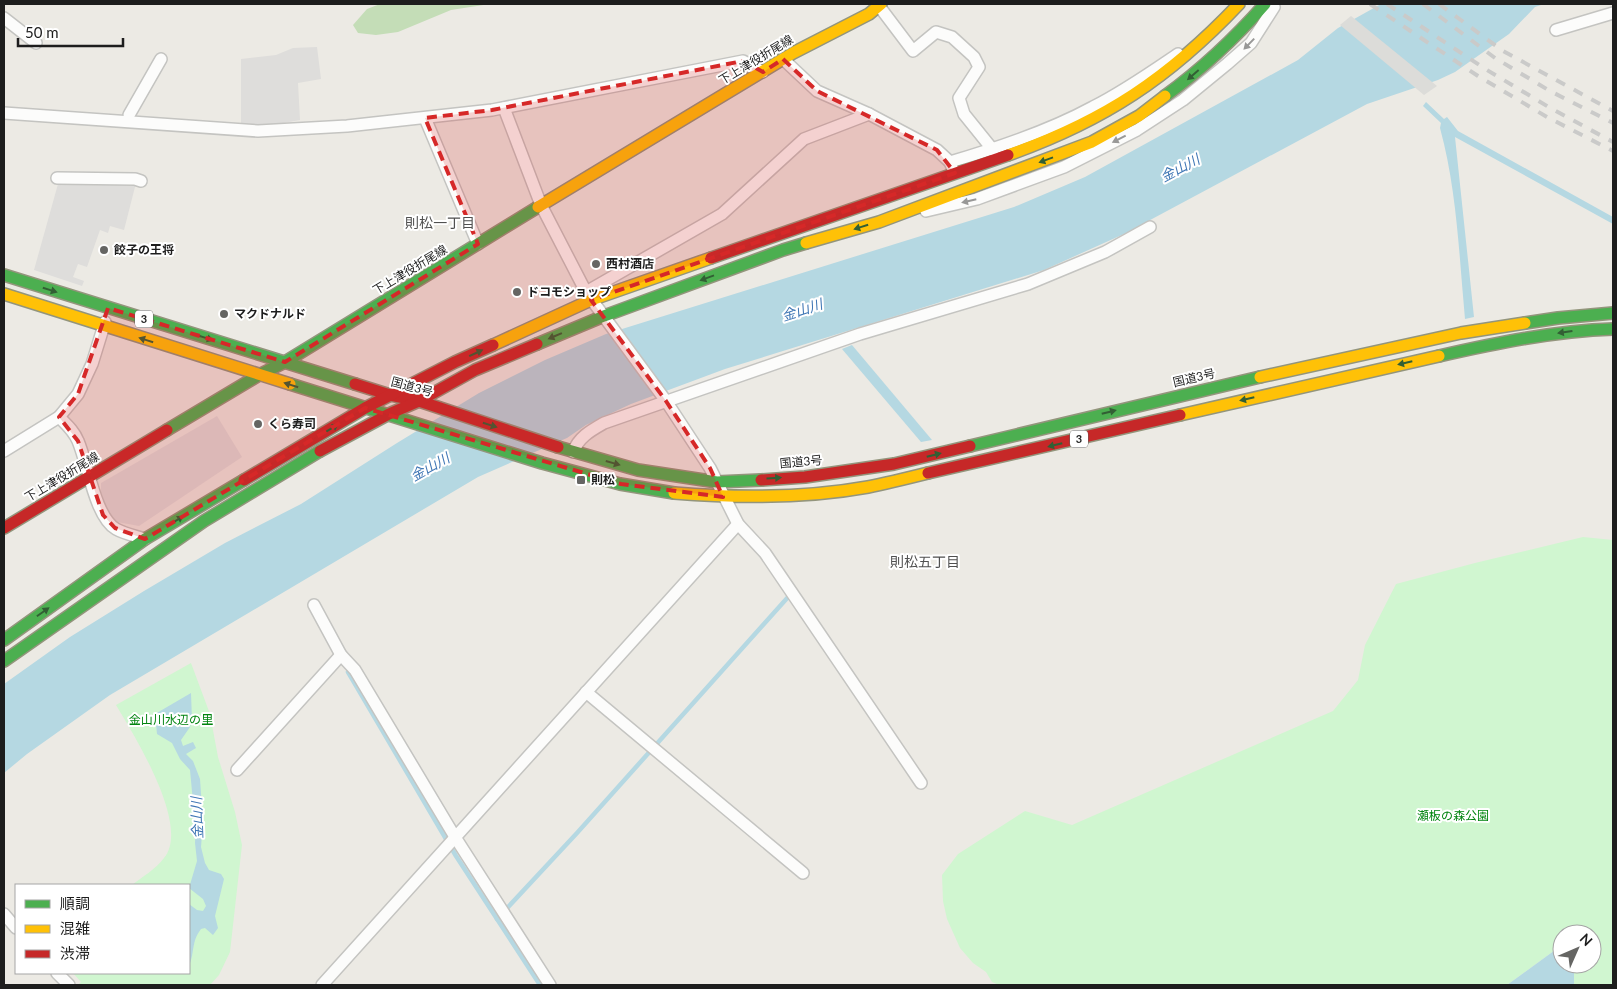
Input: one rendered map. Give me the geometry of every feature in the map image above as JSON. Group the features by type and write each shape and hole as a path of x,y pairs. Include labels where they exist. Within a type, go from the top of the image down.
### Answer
{"main road":[{"path":"4,640 145,539 390,395 589,296 1028,148 1084,124 1122,103 1179,62 1224,21 1239,4"},
{"path":"4,661 155,554 204,522 311,456 475,370 604,316 783,250 879,222 1092,142 1139,116 1191,77 1240,32 1265,4"},
{"name":"下上津役折尾線","path":"4,528 259,375 285,362 541,204 783,59 869,14 880,5"},
{"name":"国道3号","path":"4,275 390,395 419,401 569,450 638,470 717,482 805,477 894,464 1337,359 1461,333 1558,318 1613,313"},
{"name":"3","path":"4,294 104,327 422,424 542,463 621,484 666,492 723,497 795,495 868,487 1457,352 1572,331 1613,329"}],"street":[{"path":"950,162 993,150 1092,108 1186,49 1224,11 1234,4"},
{"path":"879,222 977,199 1064,167 1137,130 1183,100 1251,43 1274,7 1272,4"},
{"path":"880,5 913,51 936,32 952,37 974,57 979,67 959,98 964,114 993,150"},
{"path":"1556,30 1613,13"},
{"path":"4,18 36,43"},
{"path":"129,115 161,59"},
{"path":"783,59 817,91 869,114 937,150 950,162 955,173"},
{"path":"4,112 258,131 347,126 504,108 743,61 763,72"},
{"path":"504,108 541,204 589,296 666,401 710,468 738,524 765,553 921,783"},
{"path":"589,296 722,214 804,139 869,114"},
{"path":"425,118 478,244"},
{"path":"57,178 135,179 141,181"},
{"path":"569,450 588,432 604,423 860,334 1028,284 1105,252 1150,227"},
{"path":"4,451 59,417 78,394 92,364 108,308"},
{"path":"59,417 70,428 78,441 103,515 115,528 145,539"},
{"path":"322,985 738,524"},
{"path":"314,605 341,655 355,670 455,838 550,985"},
{"path":"238,770 341,655"},
{"path":"586,692 803,873"},
{"path":"4,914 15,927"},
{"path":"58,974 69,985"}],"highlighted area":[{"path":"783,59 817,91 937,150 955,173 591,300 666,401 710,468 723,497 621,484 365,408 145,539 115,528 103,515 78,441 59,417 78,394 108,308 285,362 478,244 425,118 492,110 743,61 763,72"}],"green space":[{"path":"380,4 490,4 451,10 398,32 376,35 358,33 353,25 367,9"},
{"name":"瀬板の森公園","path":"1583,537 1613,540 1613,985 1574,985 1574,974 1602,974 1602,924 1552,924 1552,952 1507,985 999,985 992,982 986,972 973,963 960,948 947,919 943,901 942,875 958,854 1025,811 1072,825 1333,711 1358,680 1365,645 1396,584"},
{"name":"金山川水辺の里","path":"191,663 210,714 218,757 235,812 242,845 230,952 219,975 210,985 78,985 81,982 74,974 190,974 190,884 133,884 164,858 170,843 170,825 157,781 135,737 116,705"}],"shaded area":[{"path":"317,47 321,79 298,83 300,120 278,124 241,124 241,59 276,55 293,48"},
{"path":"136,183 124,230 110,226 108,233 100,230 87,267 78,264 73,277 84,281 82,286 34,270 58,184"},
{"path":"217,416 242,457 139,526 117,522 108,512 101,492 101,483"}],"water":[{"name":"金山川","path":"1381,4 1544,4 1535,7 1509,34 1455,72 1438,80 1367,104 1124,234 1044,270 725,369 631,404 586,425 567,438 478,477 110,695 27,754 4,773 4,684 70,637 144,591 225,543 301,504 479,393 545,360 606,334 1014,207 1085,177 1298,60 1338,28"},
{"path":"1426,102 1444,119 1447,117 1458,131 1613,217 1613,224 1455,137 1474,317 1465,319 1454,199 1440,128 1441,123 1423,106"},
{"path":"852,345 932,440 921,442 842,349"},
{"name":"金山川","path":"191,693 192,720 190,727 181,740 183,746 193,742 196,748 186,754 193,761 200,779 203,822 201,847 205,863 209,870 221,874 224,879 215,916 218,928 213,935 205,928 201,929 194,943 190,963 190,905 197,910 203,911 206,906 203,899 190,889 197,861 195,843 196,816 190,770 180,759 172,743 157,734 155,714"},
{"path":"1552,952 1552,974 1574,974 1574,985 1507,985"}],"pier":[{"path":"1351,16 1437,86 1424,95 1340,25"}],"waterway":[{"path":"497,919 577,833 789,596"},
{"path":"348,672 456,856 540,985"}],"railway":[{"path":"1370,4 1478,76 1547,117 1613,151"},
{"path":"1387,4 1487,70 1552,109 1613,142"},
{"path":"1423,4 1495,58 1550,91 1613,123"},
{"path":"1439,4 1503,51 1613,111"}],"traffic: fast":[{"path":"1165,96 1218,53 1265,4"},
{"path":"167,430 259,375 285,362 538,207"},
{"path":"537,344 604,316 806,243"},
{"path":"4,275 355,384"},
{"path":"1525,323 1613,313"},
{"path":"1439,356 1525,338 1613,329"},
{"path":"970,446 1260,377"},
{"path":"290,384 542,463 620,484 674,493"},
{"path":"558,447 638,470 717,482 761,480"},
{"path":"4,661 204,521 320,451"},
{"path":"4,640 145,539 244,480"}],"traffic: slow":[{"path":"538,207 793,53 869,14 881,4"},
{"path":"1008,155 1043,142 1075,127 1105,112 1133,94 1187,54 1239,4"},
{"path":"806,243 879,222 1092,142 1139,116 1165,96"},
{"path":"493,345 591,300 711,258"},
{"path":"4,294 290,384"},
{"path":"1260,377 1461,333 1525,323"},
{"path":"1180,415 1439,356"},
{"path":"674,493 722,496 796,495 845,491 928,473"}],"traffic: jam":[{"path":"711,258 1008,155"},
{"path":"320,451 389,414 419,401 475,370 537,344"},
{"path":"244,480 365,408 455,362 493,345"},
{"path":"355,384 390,395 419,401 558,447"},
{"path":"928,473 1180,415"},
{"path":"4,528 167,430"},
{"path":"761,480 805,477 894,464 970,446"}],"place":[{"name":"餃子の王将","path":"104,250"},
{"name":"西村酒店","path":"596,264"},
{"name":"ドコモショップ","path":"517,292"},
{"name":"マクドナルド","path":"224,314"},
{"name":"くら寿司","path":"258,424"},
{"name":"則松","path":"581,480"}],"district":[{"name":"則松一丁目","path":"440,223"},
{"name":"則松五丁目","path":"925,562"}]}
